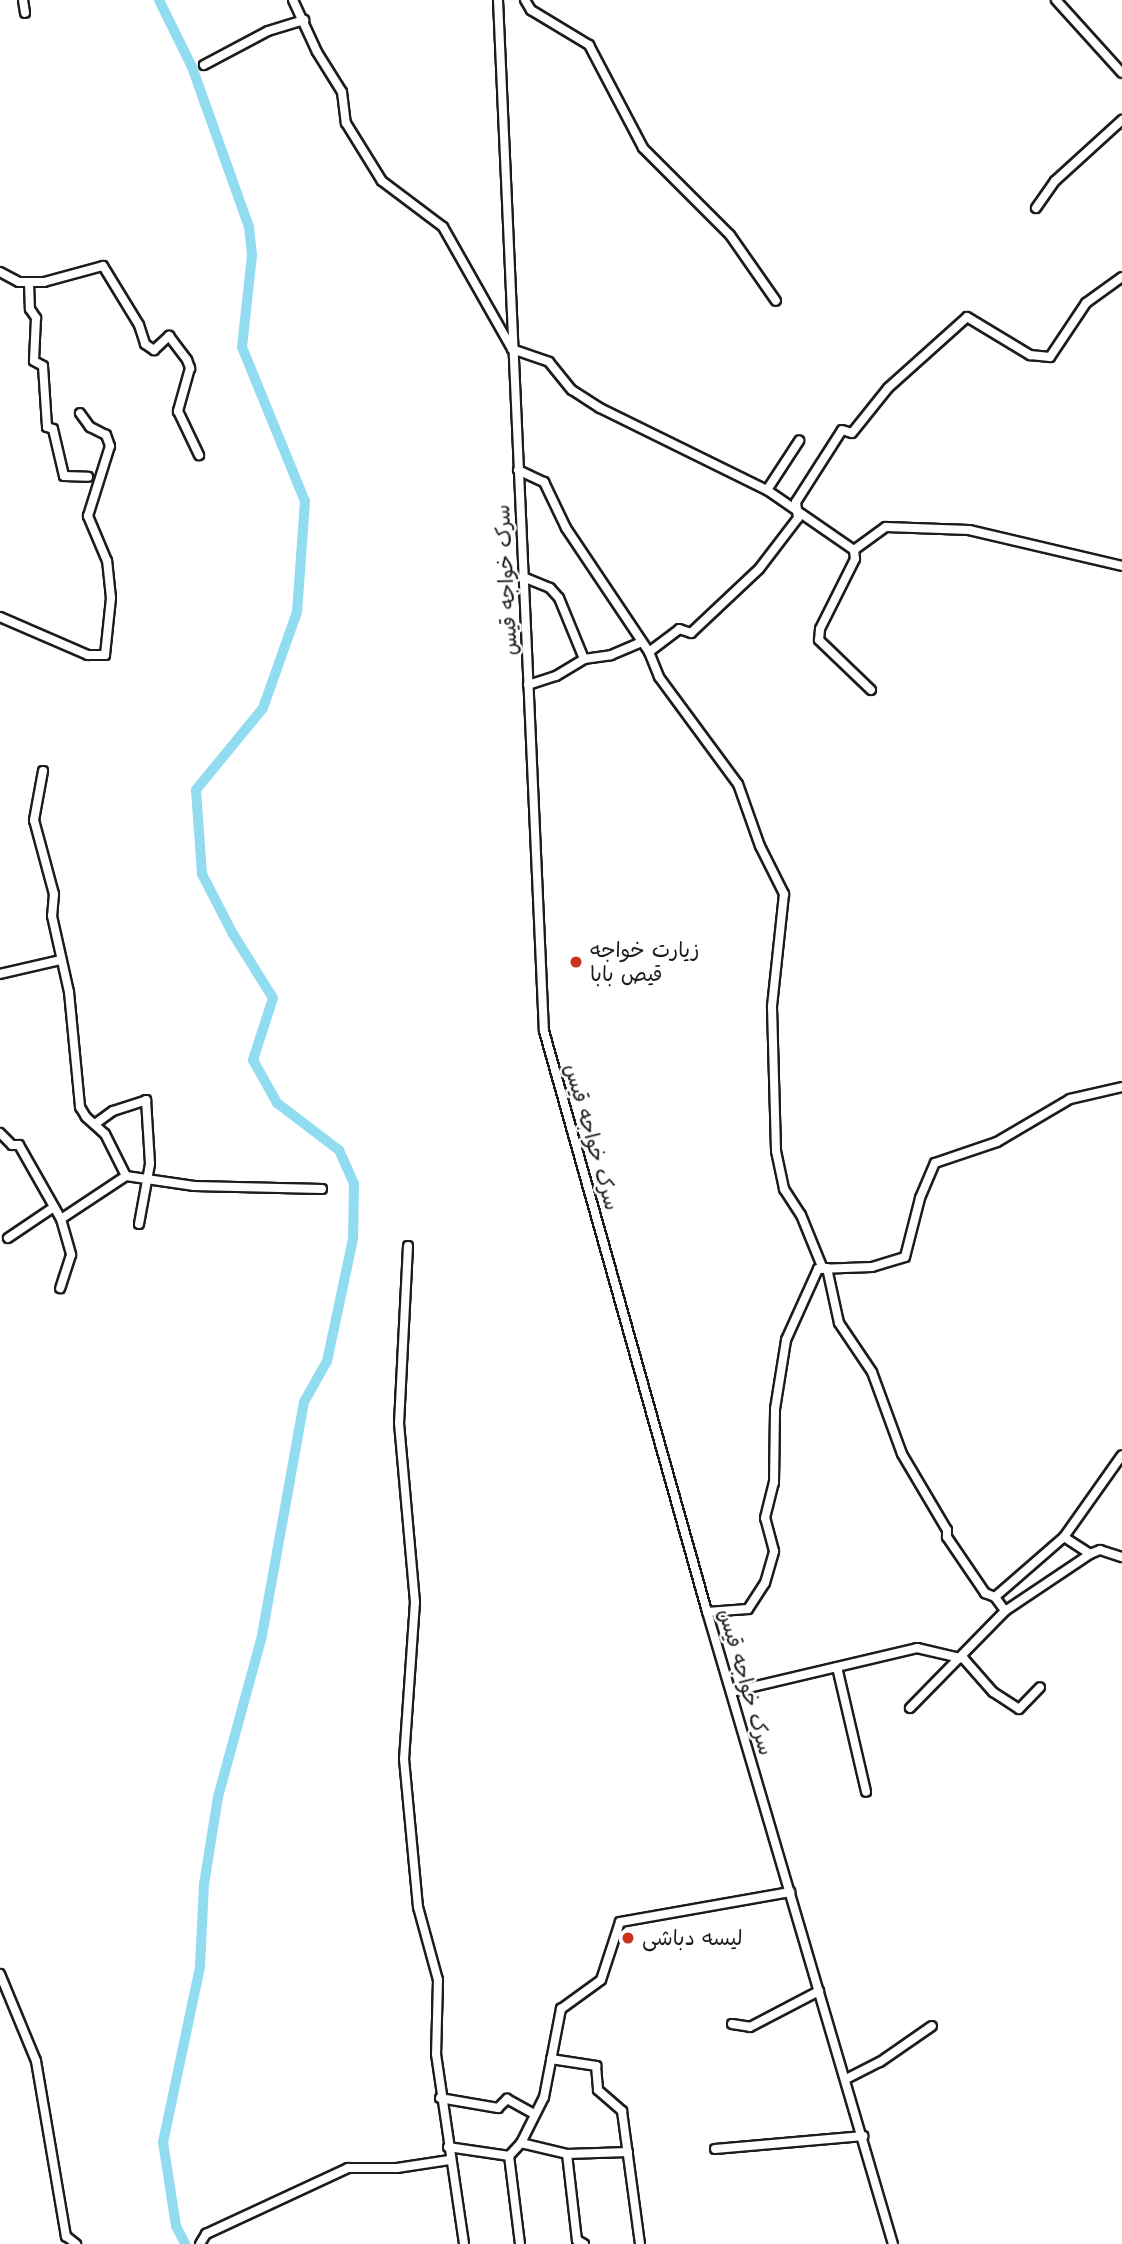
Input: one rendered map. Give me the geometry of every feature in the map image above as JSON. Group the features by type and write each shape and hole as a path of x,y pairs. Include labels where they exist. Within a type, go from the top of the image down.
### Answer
{"street":[{"path":"23,0 25,13"},
{"path":"293,0 321,62 342,92 346,123 382,181 443,227 512,349 549,362 572,390 600,408 766,490 854,550 855,559 820,629 819,639 871,690"},
{"name":"سرک خواجه قیس","path":"498,0 544,1031 707,1612 893,2244"},
{"path":"524,0 531,10 589,45 643,148 730,235 775,301"},
{"path":"1056,0 1122,73"},
{"path":"204,65 268,31 304,20"},
{"path":"1036,208 1055,181 1122,120"},
{"path":"0,272 29,283 63,281 103,266 139,325 145,344 154,350 166,338 176,339 190,368 178,411 199,455"},
{"path":"649,652 679,629 691,634 739,590 781,545 798,519 796,502 842,429 852,433 888,388 967,317 1030,355 1050,357 1086,303 1122,277"},
{"path":"29,283 30,309 36,317 34,361 43,366 47,427 53,429 64,476 88,477"},
{"path":"0,617 88,655 105,655 111,598 107,561 88,516 110,446 106,435 90,427 80,414"},
{"path":"766,490 799,441"},
{"path":"518,470 544,482 566,528 639,643 649,652 659,677 738,784 760,846 784,894 772,1007 776,1151 784,1189 801,1215 825,1268 839,1323 872,1372 902,1454 947,1530 947,1538 985,1593 995,1597 1005,1611"},
{"path":"854,550 886,527 969,530 1122,566"},
{"path":"523,577 550,588 559,598 584,659"},
{"path":"528,685 584,659 611,655 639,643"},
{"path":"43,771 34,820 54,894 52,916 69,992 80,1107 105,1134 126,1176"},
{"path":"0,974 60,960"},
{"path":"707,1612 748,1609 765,1583 774,1551 765,1518 774,1483 775,1409 786,1340 818,1269 872,1267 905,1257 920,1198 935,1163 997,1142 1070,1099 1122,1087"},
{"path":"95,1124 113,1111 146,1100 150,1164 144,1178 139,1224"},
{"path":"0,1133 12,1145 19,1145 61,1219 71,1255 60,1288"},
{"path":"61,1219 126,1176 194,1186 322,1189"},
{"path":"8,1238 54,1207"},
{"path":"408,1246 399,1423 415,1602 404,1759 418,1906 438,1980 436,2054 440,2098 464,2244"},
{"path":"995,1597 1064,1537 1122,1455"},
{"path":"1064,1537 1090,1555"},
{"path":"910,1707 1005,1611 1016,1609 1100,1550 1122,1557"},
{"path":"731,1692 917,1648 964,1659 993,1692 1018,1709 1040,1687"},
{"path":"837,1667 866,1793"},
{"path":"509,2155 521,2143 544,2096 561,2009 601,1980 620,1922 790,1892"},
{"path":"0,1974 36,2061 70,2241"},
{"path":"732,2024 750,2027 820,1991"},
{"path":"846,2078 880,2062 932,2026"},
{"path":"551,2059 596,2066 598,2090 622,2111 640,2244"},
{"path":"440,2098 498,2108 507,2099 534,2114"},
{"path":"715,2149 863,2136"},
{"path":"521,2143 567,2154 628,2152"},
{"path":"448,2147 509,2155"},
{"path":"567,2154 577,2240 584,2244"},
{"path":"509,2155 520,2244"},
{"path":"200,2244 206,2234 348,2168 397,2168 449,2160"}],"waterway":[{"path":"159,0 192,67 249,227 252,255 242,347 305,501 297,612 263,708 196,790 202,874 233,934 273,998 253,1060 277,1103 339,1150 354,1183 353,1239 327,1361 304,1402 262,1636 218,1797 204,1884 200,1967 163,2142 176,2226 185,2244"}],"place":[{"name":"زیارت خواجه قیص بابا","path":"576,962"},
{"name":"لیسه دباشی","path":"628,1938"}]}
